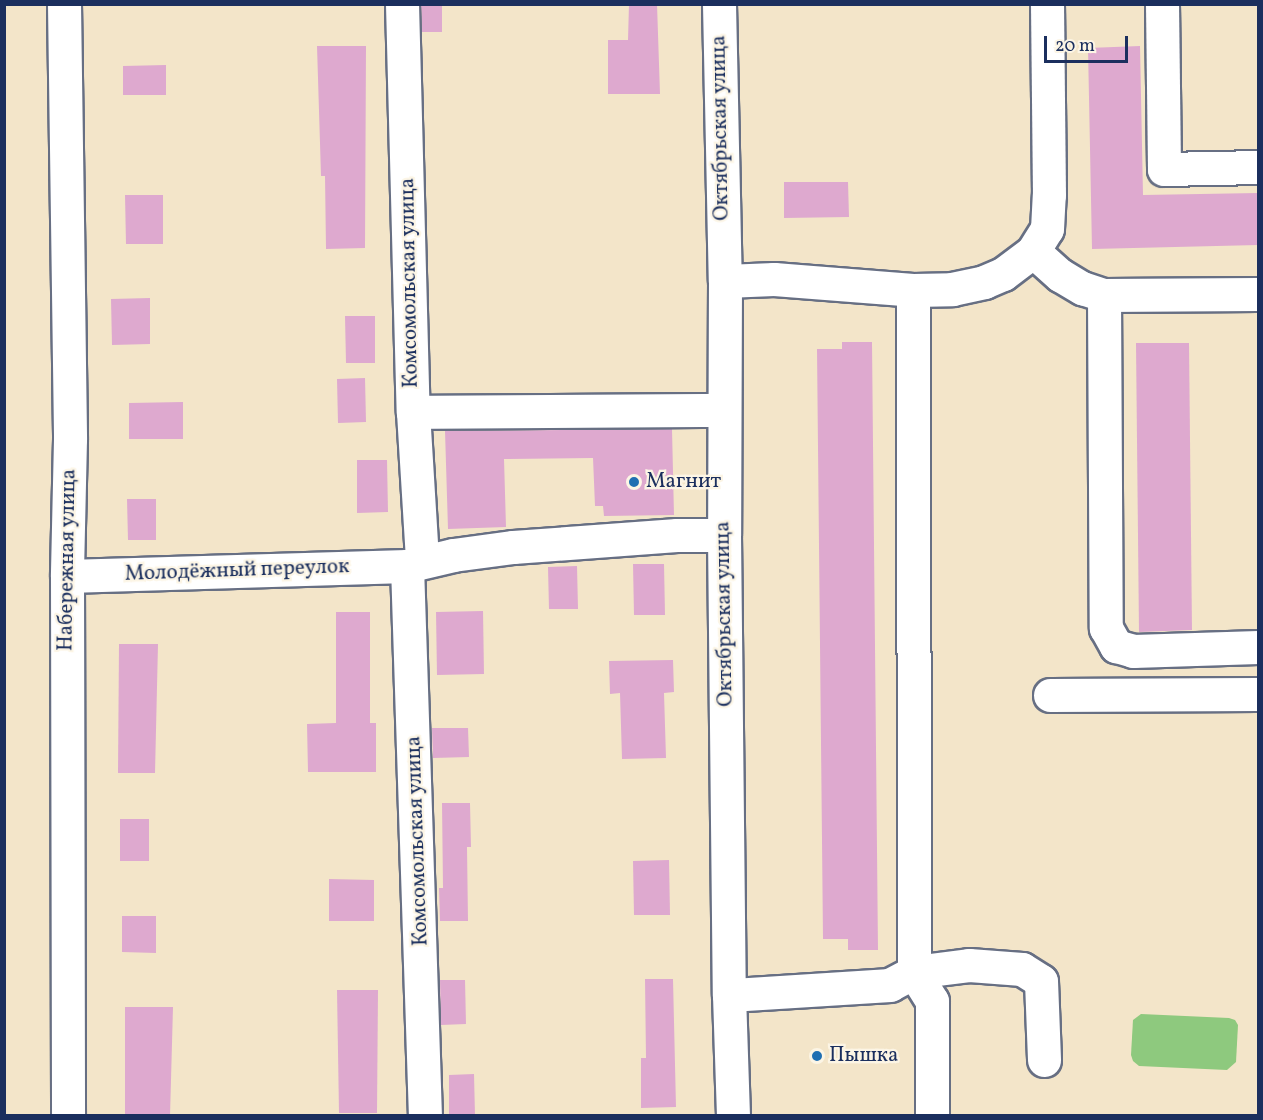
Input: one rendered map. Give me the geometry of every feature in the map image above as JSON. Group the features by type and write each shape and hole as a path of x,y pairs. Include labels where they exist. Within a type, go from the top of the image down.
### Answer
{"street":[{"name":"Набережная улица","path":"64,4 70,439 67,576 68,1116"},
{"name":"Комсомольская улица","path":"402,4 425,1116"},
{"name":"Октябрьская улица","path":"719,4 725,281 724,535 729,995 734,1116"},
{"path":"725,281 774,279 914,290 952,289 984,282 1003,274 1033,251 1047,229 1049,195 1047,4"},
{"path":"1162,4 1164,169 1258,167"},
{"path":"1033,251 1060,274 1082,288 1104,295 1258,294"},
{"path":"914,290 914,972 932,1001 932,1116"},
{"path":"1104,295 1106,628 1116,646 1133,651 1258,647"},
{"path":"412,411 724,410"},
{"name":"Молодёжный переулок","path":"67,576 414,564 513,547 677,535 724,535"},
{"path":"1050,695 1258,694"},
{"path":"729,995 890,985 914,972 969,965 1022,969 1041,981 1044,1060"}],"green space":[{"path":"1141,1014 1235,1020 1238,1025 1236,1062 1227,1070 1139,1066 1133,1061 1131,1055 1133,1020"}],"building":[{"path":"421,4 442,4 442,32 422,32"},
{"path":"629,4 657,4 660,94 608,94 608,40 628,40"},
{"path":"317,46 366,46 365,248 326,249 325,176 321,176"},
{"path":"1140,46 1143,195 1258,193 1258,245 1092,249 1088,48"},
{"path":"166,65 166,95 123,95 123,66"},
{"path":"784,182 848,182 849,217 784,218"},
{"path":"125,195 163,195 163,244 126,244"},
{"path":"150,298 150,344 112,345 111,299"},
{"path":"345,316 375,316 375,363 346,363"},
{"path":"842,342 872,342 878,950 848,950 848,939 823,939 817,349 842,349"},
{"path":"1136,343 1189,343 1192,630 1139,632"},
{"path":"365,378 366,422 338,423 337,379"},
{"path":"183,402 183,439 129,439 129,403"},
{"path":"672,429 674,515 604,516 603,506 595,506 593,458 504,459 506,527 448,529 445,431"},
{"path":"357,460 387,460 388,512 357,513"},
{"path":"127,499 156,499 156,540 128,540"},
{"path":"633,564 664,564 665,615 634,615"},
{"path":"577,566 578,609 549,609 548,567"},
{"path":"483,611 484,674 437,675 436,612"},
{"path":"336,612 370,612 370,723 376,723 376,772 308,772 307,724 336,723"},
{"path":"119,644 158,644 155,773 118,773"},
{"path":"673,660 674,692 664,693 666,758 622,759 620,693 610,694 609,661"},
{"path":"432,728 468,728 469,757 433,758"},
{"path":"442,803 470,803 471,847 467,847 468,921 440,921 439,888 443,888"},
{"path":"120,819 149,819 149,861 120,861"},
{"path":"669,860 670,915 634,915 633,861"},
{"path":"329,879 374,880 374,921 329,921"},
{"path":"122,916 156,916 156,953 122,952"},
{"path":"645,979 673,979 676,1107 641,1108 641,1058 646,1058"},
{"path":"440,980 465,980 466,1024 441,1025"},
{"path":"337,990 378,990 377,1113 339,1113"},
{"path":"125,1007 173,1007 170,1116 125,1116"},
{"path":"474,1074 475,1116 449,1116 449,1075"}],"place":[{"name":"Магнит","path":"634,482"},
{"name":"Пышка","path":"817,1056"}]}
